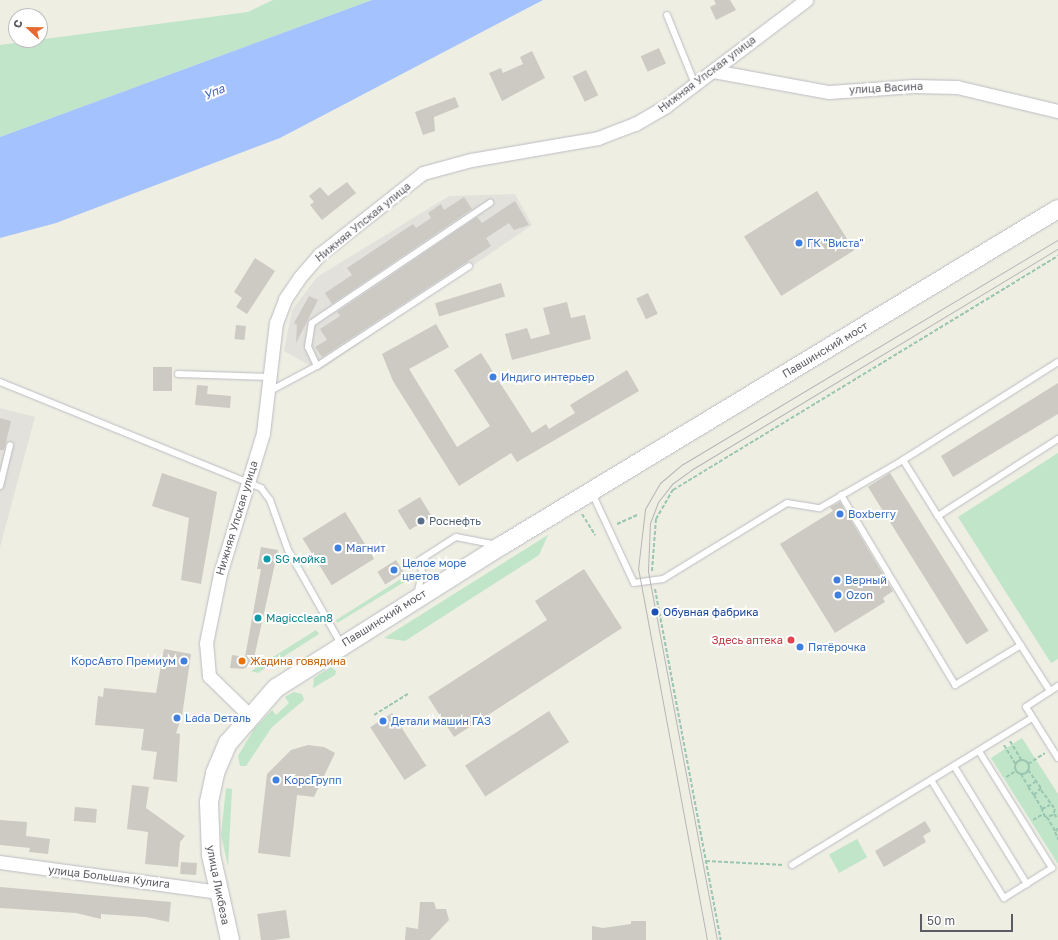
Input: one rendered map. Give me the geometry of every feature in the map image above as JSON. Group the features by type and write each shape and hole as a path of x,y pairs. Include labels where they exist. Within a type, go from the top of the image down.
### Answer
{"main road":[{"name":"Павшинский мост","path":"300,671 341,644 501,546 1058,209"},
{"name":"улица Ликбеза","path":"230,940 218,892 211,855 209,802 215,773 228,743 249,715 300,671"}],"street":[{"name":"Нижняя Упская улица","path":"249,715 217,687 205,663 220,574 263,433 276,323 291,287 320,254 423,173 471,160 615,132 666,106 806,0"},
{"name":"улица Васина","path":"712,71 829,92 914,86 957,87 1058,111"},
{"name":"улица Большая Кулига","path":"0,862 218,892"}],"lane":[{"path":"666,15 696,84"},
{"path":"317,366 308,347 312,323 490,203"},
{"path":"267,393 317,366 468,266"},
{"path":"592,492 634,583 663,579 787,503 820,508 903,460 1058,362"},
{"path":"178,374 269,377"},
{"path":"0,382 261,488 270,500 288,550 341,644"},
{"path":"938,516 1058,439"},
{"path":"0,486 10,445"},
{"path":"903,460 1050,691"},
{"path":"841,495 955,685 1020,645"},
{"path":"417,598 422,573 420,560 456,537 501,546"},
{"path":"1058,686 1026,707 1058,758"},
{"path":"792,865 1032,718"},
{"path":"931,780 1004,898 1052,868 979,751"},
{"path":"954,766 1027,884"}],"path":[{"path":"721,940 654,581 656,519 673,490 1058,256"},
{"path":"608,527 639,514"},
{"path":"374,715 408,694"},
{"path":"1006,734 1022,761 1028,764"},
{"path":"999,738 1016,765 1016,771"},
{"path":"1028,764 1052,749"},
{"path":"1016,765 1022,761"},
{"path":"1028,764 1028,770 1058,819"},
{"path":"1021,774 1028,770"},
{"path":"998,781 1016,771"},
{"path":"1016,771 1021,774 1028,786 1028,791 1034,795 1056,831 1058,839"},
{"path":"1028,786 1035,782"},
{"path":"1034,795 1041,790"},
{"path":"1042,809 1050,805"},
{"path":"1047,817 1054,814"},
{"path":"706,860 792,865"}],"shaded area":[{"path":"515,194 532,225 319,371 284,351 292,310 317,277 449,196"},
{"path":"0,408 35,417 0,547"}],"green space":[{"path":"273,0 372,0 0,137 0,45 8,44 8,48 48,48 48,39 248,12"},
{"path":"1058,453 1058,659 1051,663 958,517"},
{"path":"548,535 539,555 405,641 384,638"},
{"path":"412,572 414,576 337,623 336,620"},
{"path":"316,630 319,634 258,673 251,671"},
{"path":"331,667 336,671 335,675 313,688 314,678"},
{"path":"294,692 302,694 304,700 272,727 246,766 240,766 238,756 254,729 272,710 276,715 289,703 285,697"},
{"path":"1022,738 1058,794 1058,864 991,758"},
{"path":"226,788 232,789 228,866 221,835"},
{"path":"857,839 867,857 839,873 829,855"}],"water":[{"name":"Упа","path":"372,0 543,0 280,138 56,223 0,238 0,137"}],"building":[{"path":"714,0 730,0 736,10 716,20 710,7 716,4"},
{"path":"659,48 666,64 648,72 641,56"},
{"path":"532,51 545,78 502,101 489,73 501,68 503,73 523,64 520,57"},
{"path":"586,70 598,95 585,102 573,77"},
{"path":"455,97 459,107 434,117 435,131 423,135 415,112"},
{"path":"347,182 356,193 322,220 310,205 314,202 309,196 320,187 328,196"},
{"name":"ГК \"Виста\"","path":"817,191 854,250 781,296 744,237"},
{"path":"464,197 472,209 332,304 325,293 352,275 347,268 413,224 416,228 431,218 428,213 441,204 444,210"},
{"path":"515,201 529,225 514,230 509,223 486,238 491,246 322,357 315,347 327,340 320,329 340,316 337,312 477,217 482,223"},
{"path":"255,258 275,271 247,314 236,307 242,298 234,292"},
{"path":"501,283 505,296 439,317 435,303"},
{"path":"648,293 658,314 646,319 636,298"},
{"path":"309,296 318,300 296,343 297,325 294,323"},
{"path":"567,302 571,318 585,315 591,339 512,360 505,334 527,328 531,339 550,334 543,308"},
{"path":"436,324 449,347 409,369 457,447 490,426 454,370 481,353 532,433 546,424 549,429 575,413 570,405 627,370 639,391 517,462 511,453 459,486 393,381 382,354"},
{"path":"236,325 246,326 244,340 235,339"},
{"path":"153,367 172,367 172,391 153,391"},
{"path":"1058,383 1058,414 953,477 941,456"},
{"path":"197,385 208,386 207,394 231,396 230,408 195,405"},
{"path":"0,418 11,421 4,450 0,450"},
{"path":"162,473 217,492 201,584 181,580 189,518 152,506"},
{"path":"890,473 989,631 967,645 868,487"},
{"path":"420,497 432,517 410,530 398,510"},
{"name":"Верный","path":"840,502 893,591 883,598 885,602 835,633 780,544 833,511 830,507"},
{"name":"Магнит","path":"345,512 374,559 332,585 303,538"},
{"path":"261,547 278,550 254,658 262,659 243,669 230,668 232,655 245,657 261,569 257,569"},
{"name":"Целое море цветов","path":"396,560 404,573 385,584 377,572"},
{"path":"584,569 622,628 454,737 428,697 547,620 535,601"},
{"path":"164,649 191,654 182,716 176,733 180,734 177,782 153,779 157,752 141,750 144,729 95,725 98,696 103,697 104,688 156,693"},
{"path":"549,711 569,742 485,796 465,765"},
{"path":"392,713 426,766 405,780 370,727"},
{"path":"308,745 324,747 335,753 314,797 297,795 290,857 258,853 267,774 291,750"},
{"path":"132,785 149,787 146,808 185,836 180,842 178,867 145,864 148,832 127,829"},
{"path":"75,807 97,809 96,823 74,821"},
{"path":"0,820 27,822 26,836 50,839 48,854 29,852 30,848 0,845"},
{"path":"925,821 931,831 923,836 926,842 884,867 875,851"},
{"path":"181,862 197,863 196,875 180,874"},
{"path":"0,887 171,902 169,922 146,917 101,914 101,919 76,913 0,908"},
{"path":"420,902 434,902 436,909 446,909 449,920 430,940 405,940 406,927 418,929"},
{"path":"286,910 290,938 261,940 257,914"},
{"path":"631,921 646,921 646,940 592,940 592,926 603,928 631,924"}],"tram line":[{"path":"707,940 638,569 645,509 660,483 683,464 1058,240"},
{"path":"717,940 648,570 650,523 658,502 672,484 691,470 1058,249"}],"place":[{"name":"ГК \"Виста\"","path":"799,243"},
{"name":"Индиго интерьер","path":"493,377"},
{"name":"Boxberry","path":"840,514"},
{"name":"Роснефть","path":"421,521"},
{"name":"Магнит","path":"338,548"},
{"name":"SG мойка","path":"267,559"},
{"name":"Целое море цветов","path":"394,570"},
{"name":"Верный","path":"837,580"},
{"name":"Ozon","path":"838,595"},
{"name":"Обувная фабрика","path":"655,612"},
{"name":"Magicclean8","path":"258,618"},
{"name":"Здесь аптека","path":"791,640"},
{"name":"Пятёрочка","path":"800,647"},
{"name":"КорсАвто Премиум","path":"184,661"},
{"name":"Жадина говядина","path":"242,661"},
{"name":"Lada Dеталь","path":"177,718"},
{"name":"Детали машин ГАЗ","path":"383,721"},
{"name":"КорсГрупп","path":"276,780"}]}
